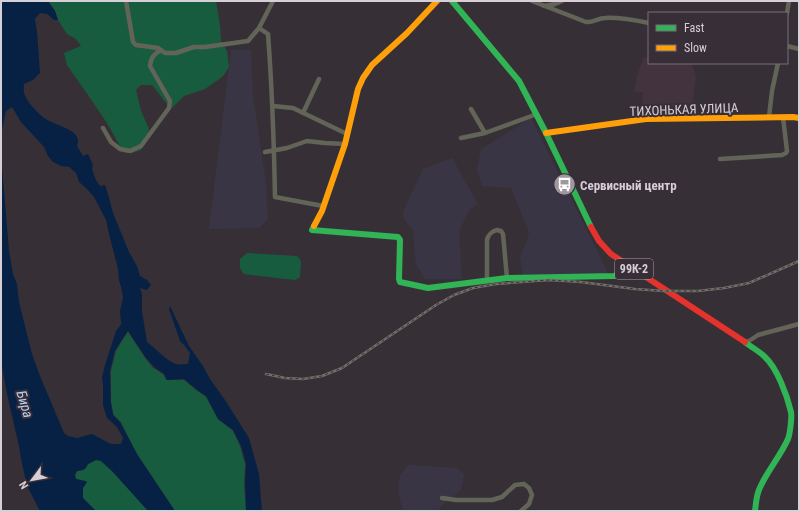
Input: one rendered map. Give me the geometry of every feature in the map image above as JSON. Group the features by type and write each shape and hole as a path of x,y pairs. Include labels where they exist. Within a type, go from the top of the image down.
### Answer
{"street":[{"path":"126,1 133,42 136,45 158,48 165,53 176,53 194,47 205,47 248,41 259,28 273,1"},
{"path":"437,1 407,33 372,65 363,78 358,89 344,144 323,206 312,230 398,237 400,240 400,282 402,284 428,288 507,278 614,276 623,274 631,267"},
{"name":"99К-2","path":"452,1 519,81 596,237 602,244 611,254 746,343 765,357 776,371 783,387 791,413 789,437 758,491 755,511"},
{"path":"532,1 591,23 601,18 629,19 648,22"},
{"path":"542,6 555,4 562,1"},
{"path":"787,12 789,1"},
{"path":"259,28 268,34 273,106 275,197 323,206"},
{"path":"788,46 799,49"},
{"path":"103,128 111,142 120,149 130,151 141,146 170,108 170,101 150,66 150,60 161,50"},
{"path":"769,117 772,91 778,64"},
{"path":"303,113 319,79"},
{"path":"273,106 293,108 347,134"},
{"path":"471,109 485,133"},
{"path":"461,138 485,133 536,114"},
{"path":"720,159 782,155 786,153 783,117"},
{"name":"ТИХОНЬКАЯ УЛИЦА","path":"546,133 646,119 799,118"},
{"path":"265,152 287,148 307,141 344,144"},
{"path":"487,280 486,240 491,233 497,230 501,231 503,234 507,278"},
{"path":"746,343 758,335 799,324"},
{"path":"442,498 456,500 492,500 502,497 515,485 524,484 529,488 532,495 529,504 521,511"}],"shaded area":[{"path":"231,50 251,50 253,96 266,183 268,219 259,228 209,229"},
{"path":"644,57 648,58 648,64 692,64 696,77 691,115 642,115 643,92 634,92 637,76"},
{"path":"531,118 608,273 523,275 520,257 527,242 529,232 511,188 482,186 477,170 481,149"},
{"path":"452,158 478,204 470,209 459,231 462,279 425,279 416,264 413,230 404,219 403,212 423,169"},
{"path":"408,465 457,468 464,475 461,490 437,511 403,511 398,492 400,475"}],"green space":[{"path":"48,1 216,1 221,41 227,51 229,67 223,76 218,80 205,89 184,96 172,108 152,85 141,85 136,90 141,111 149,129 147,140 141,150 132,153 126,152 120,146 107,123 67,65 64,53 81,46 76,39 67,34"},
{"path":"247,253 297,256 301,261 300,277 295,280 244,274 240,268 240,259"},
{"path":"128,332 153,368 163,374 166,380 184,380 206,397 218,419 233,431 240,446 245,464 244,483 246,511 175,511 137,454 121,422 114,415 111,403 111,371 116,351"},
{"path":"96,460 101,461 113,472 148,511 96,511 83,498 83,488 87,482 76,479 75,475 77,471 84,469 88,464"}],"water":[{"name":"Бира","path":"1,1 48,1 55,11 58,20 54,20 47,14 40,13 35,19 40,73 33,80 24,84 25,95 30,104 42,116 50,122 73,132 77,136 77,146 83,156 88,154 93,165 92,169 96,180 100,186 105,185 113,213 140,276 147,280 151,285 147,290 140,288 142,294 142,311 147,342 172,362 177,364 188,364 190,353 180,341 169,309 170,306 189,346 249,438 259,474 262,511 246,511 246,464 241,446 233,430 218,419 206,396 184,379 167,380 164,374 154,367 146,358 128,331 115,351 110,371 113,415 120,422 137,454 175,511 148,511 113,472 101,461 96,460 88,464 84,469 77,471 75,475 76,479 87,482 83,488 83,498 96,511 40,511 27,486 1,361 1,149 9,251 13,274 17,284 19,302 32,354 40,376 64,433 68,436 77,438 92,434 111,444 121,444 123,438 117,427 107,418 103,405 102,377 116,331 122,323 120,311 123,297 106,220 94,197 79,182 76,173 69,167 61,166 53,162 48,156 44,147 21,122 12,107 6,111 1,134"}],"railway":[{"path":"266,374 285,378 303,379 322,376 342,368 436,305 454,295 473,288 496,284 549,280 581,282 635,289 698,291 749,283 799,261"}],"traffic: fast":[{"path":"452,1 519,81 546,133 591,227"},
{"path":"314,226 312,230 398,237 400,240 400,282 428,288 507,278 614,276 623,274 631,267"},
{"path":"745,342 763,355 774,368 784,390 791,414 788,439 762,483 757,495 755,511"}],"traffic: slow":[{"path":"314,226 322,211 345,144 358,89 363,78 372,65 407,33 437,1"},
{"path":"546,133 646,119 799,118"}],"traffic: jam":[{"path":"591,227 599,241 611,254 745,342"}],"place":[{"name":"Сервисный центр","path":"565,185"}]}
